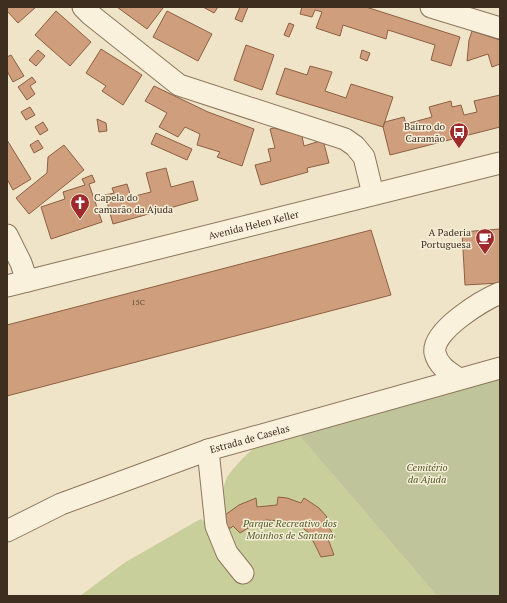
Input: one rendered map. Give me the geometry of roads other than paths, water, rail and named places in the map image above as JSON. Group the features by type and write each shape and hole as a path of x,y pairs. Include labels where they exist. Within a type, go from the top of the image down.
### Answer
{"street":[{"path":"83,7 179,85 346,139 355,146 364,157 374,194"},
{"path":"431,7 500,28"},
{"name":"Avenida Helen Keller","path":"7,286 500,163"},
{"path":"11,243 21,262 27,281"},
{"path":"459,379 443,368 435,352 435,344 446,329 484,300 500,293"},
{"name":"Estrada de Caselas","path":"7,530 61,504 208,450 500,368"},
{"path":"208,450 216,526 227,553 243,573"}],"place":[{"name":"Bairro do Caramão","path":"459,149"},
{"name":"Capela do camarão da Ajuda","path":"80,220"},
{"name":"A Paderia Portuguesa","path":"485,255"}],"park label":[{"name":"Cemitério da Ajuda","path":"427,472"},
{"name":"Parque Recreativo dos Moinhos de Santana","path":"290,528"}]}
